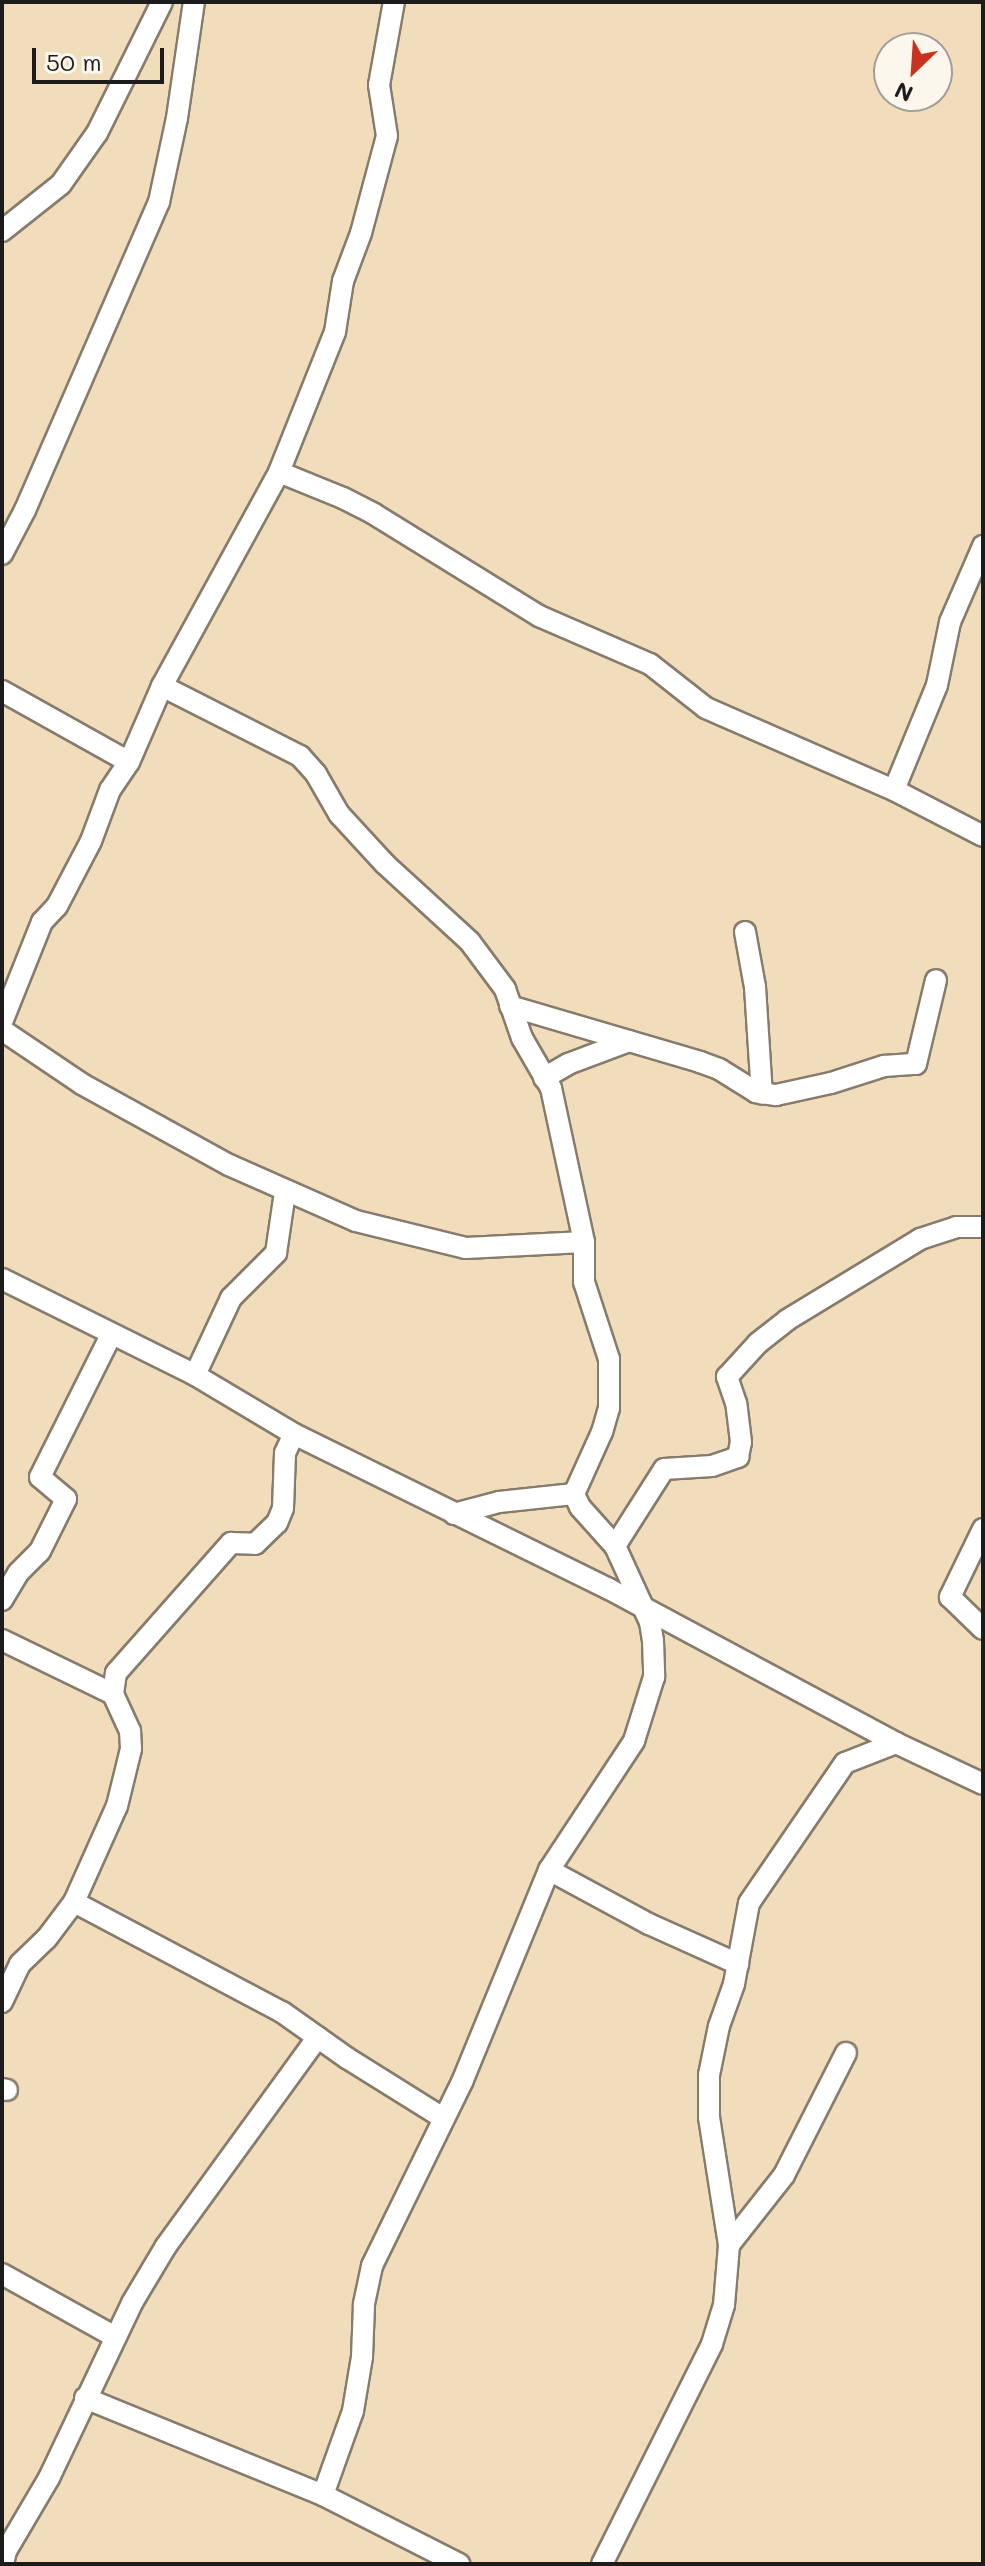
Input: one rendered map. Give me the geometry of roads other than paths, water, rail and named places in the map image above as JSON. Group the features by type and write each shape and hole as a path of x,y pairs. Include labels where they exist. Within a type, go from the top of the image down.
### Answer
{"street":[{"path":"2,231 61,184 97,133 162,2"},
{"path":"2,554 25,510 159,202 177,118 194,2"},
{"path":"2,1022 42,922 57,906 91,841 110,790 129,762 162,686 279,472 335,332 343,281 361,233 387,136 379,85 394,2"},
{"path":"279,472 374,514 539,616 650,664 706,708 894,790 983,836"},
{"path":"894,790 937,685 950,622 983,546"},
{"path":"162,686 300,756 356,834 489,962 522,1038 551,1088 584,1242 584,1282 605,1339 610,1389 602,1432 574,1494 580,1507 615,1546 652,1632 655,1666 638,1731 549,1870 463,2080 372,2266 364,2305 362,2357 353,2411 323,2495"},
{"path":"2,691 129,762"},
{"path":"745,932 755,987 762,1094"},
{"path":"510,1006 719,1069 762,1094 796,1091 884,1066 916,1064 936,980"},
{"path":"2,1030 82,1084 229,1165 356,1221 466,1248 584,1242"},
{"path":"544,1078 568,1064 629,1041"},
{"path":"195,1375 231,1298 276,1253 285,1192"},
{"path":"615,1546 664,1469 712,1466 738,1457 741,1442 736,1403 727,1377 758,1343 787,1320 920,1239 956,1227 983,1227"},
{"path":"2,1279 195,1375 294,1434 644,1608 896,1743 983,1784"},
{"path":"2,1600 18,1573 40,1551 66,1499 40,1477 111,1335"},
{"path":"2,2002 11,1964 47,1938 74,1902 117,1806 129,1769 130,1731 112,1686 121,1666 231,1543 255,1544 277,1523 283,1508 285,1453 294,1434"},
{"path":"454,1514 499,1502 574,1494"},
{"path":"983,1529 950,1593 954,1603 983,1629"},
{"path":"2,1640 113,1694"},
{"path":"602,2564 712,2344 724,2305 729,2245 709,2117 709,2085 715,2042 738,1964 749,1903 841,1767 854,1756 896,1743"},
{"path":"549,1870 649,1924 738,1964"},
{"path":"74,1902 282,2012 443,2118"},
{"path":"3,2564 6,2551 49,2478 115,2337 166,2246 318,2037"},
{"path":"729,2245 791,2164 846,2053"},
{"path":"2,2274 115,2337"},
{"path":"85,2398 323,2495 459,2564"}]}
